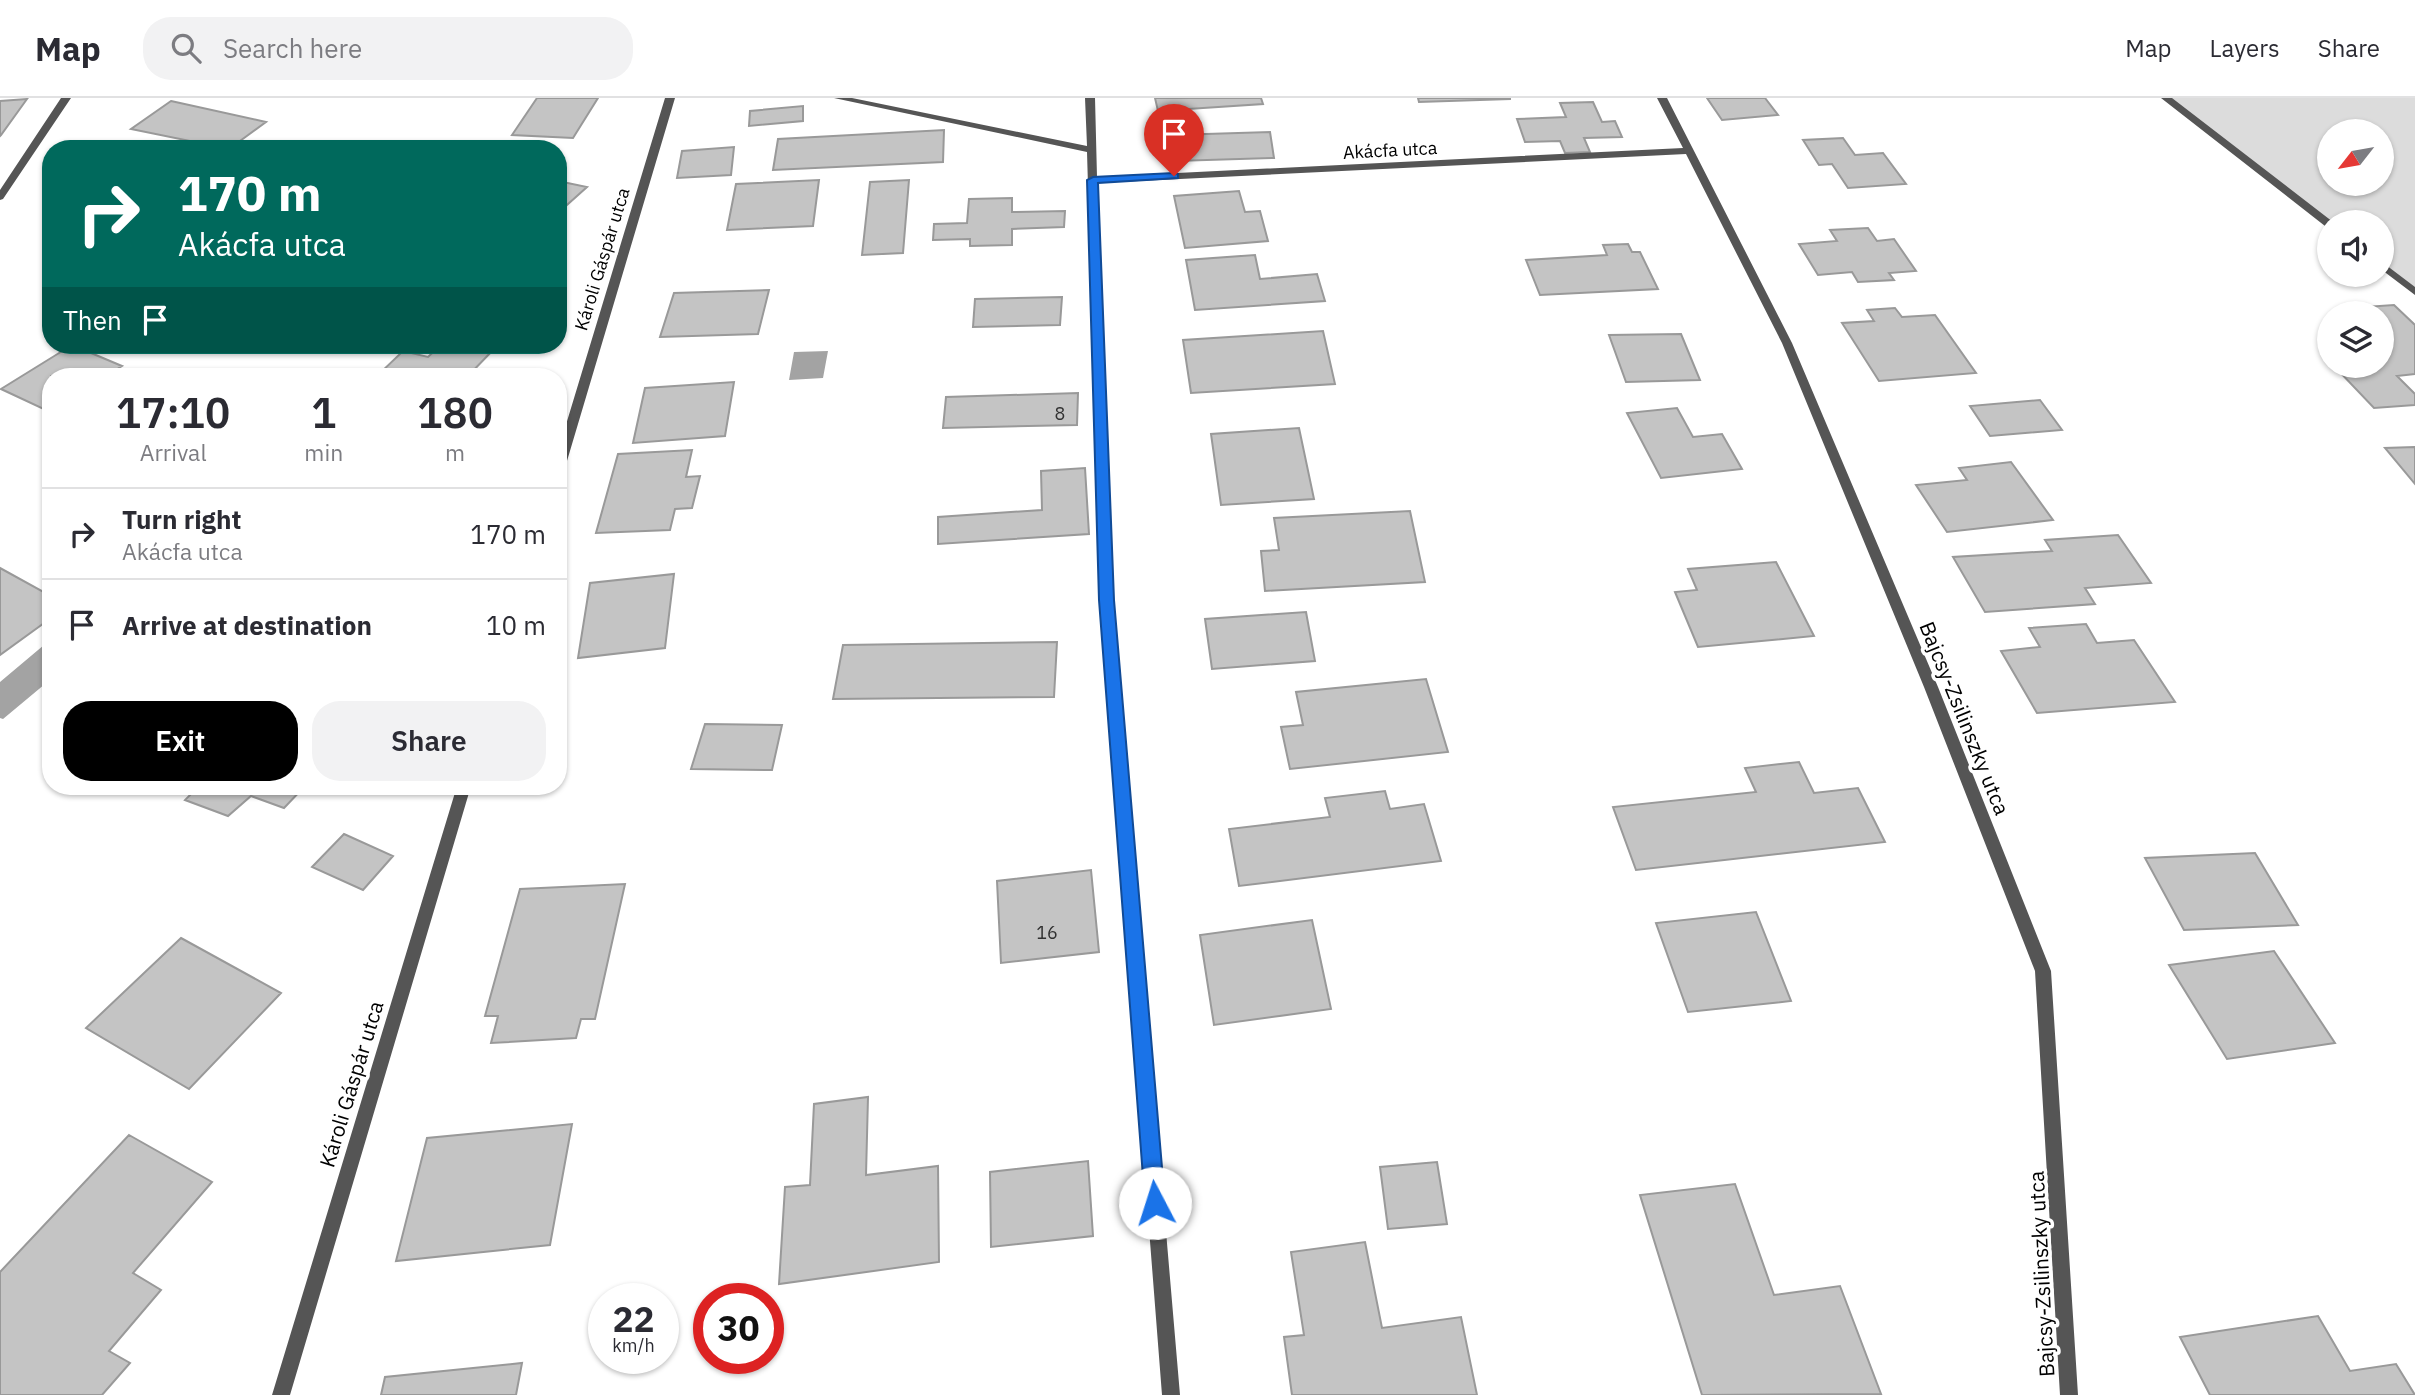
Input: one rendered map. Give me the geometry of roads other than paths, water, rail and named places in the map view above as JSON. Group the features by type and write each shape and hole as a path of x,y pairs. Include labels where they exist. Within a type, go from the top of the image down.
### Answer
{"street":[{"path":"0,197 66,98"},
{"name":"Károli Gáspár utca","path":"567,441 670,98"},
{"path":"839,98 1092,150"},
{"path":"1090,98 1106,600 1171,1395"},
{"name":"Bajcsy-Zsilinszky utca","path":"1662,98 1787,343 1931,687 2043,971 2069,1395"},
{"path":"2166,98 2317,215"},
{"name":"Akácfa utca","path":"1093,180 1689,151"},
{"path":"2394,275 2415,292"},
{"name":"Károli Gáspár utca","path":"281,1395 461,795"}]}
